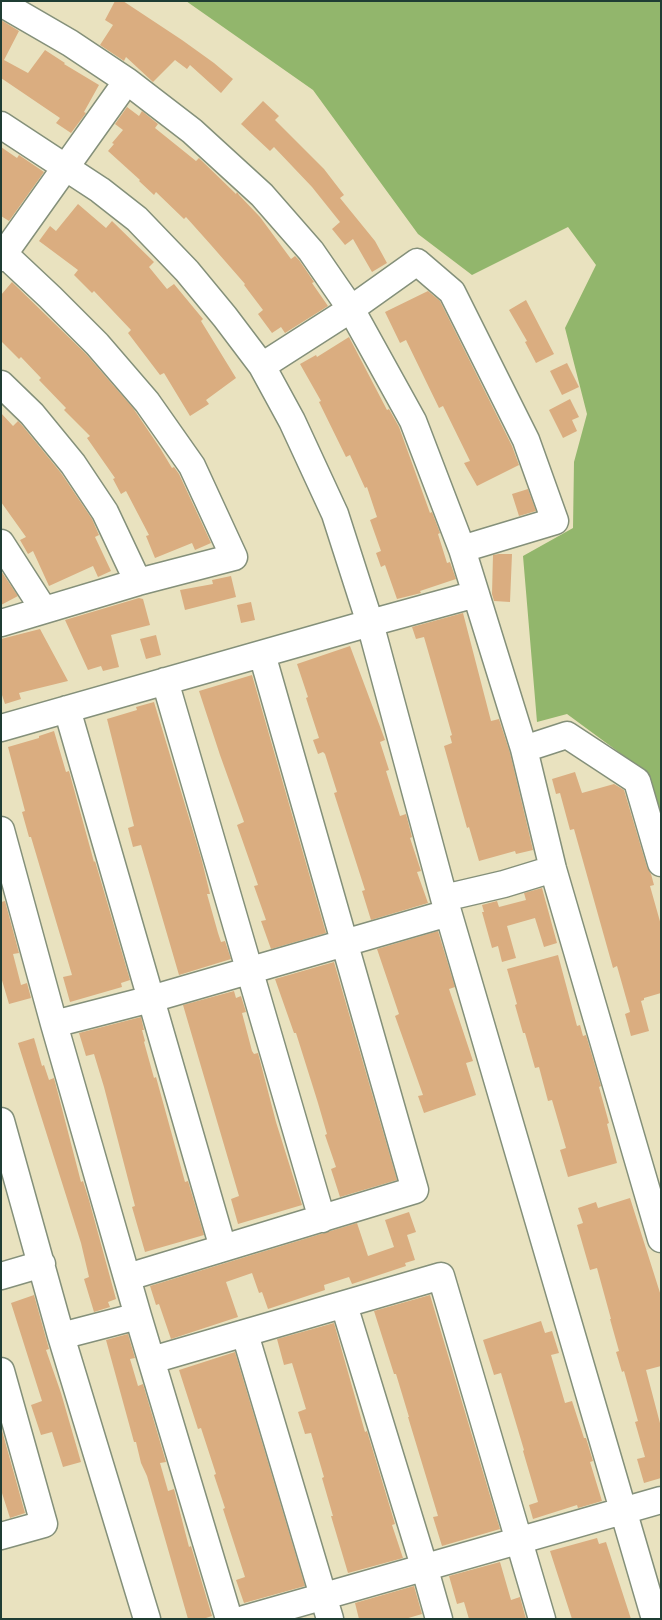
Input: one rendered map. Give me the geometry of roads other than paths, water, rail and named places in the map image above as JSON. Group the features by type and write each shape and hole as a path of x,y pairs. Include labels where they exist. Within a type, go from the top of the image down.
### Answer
{"street":[{"path":"1,3 70,43 127,81 192,131 262,195 311,251 351,309 413,421 462,549 524,749 553,869 661,1239"},
{"path":"1,623 138,582 234,557 192,466 147,402 97,344 2,254 127,81"},
{"path":"1,125 100,190 137,219 162,244 226,317 262,366 292,421 335,514 370,623 446,906 625,1510 655,1619"},
{"path":"262,366 351,309 417,262 452,292 526,440 555,522 462,549"},
{"path":"1,384 32,414 73,464 105,512 138,582"},
{"path":"1,543 44,610"},
{"path":"1,728 476,594"},
{"path":"128,1277 415,1190 262,654"},
{"path":"165,681 322,1219"},
{"path":"67,709 223,1248"},
{"path":"524,749 567,735 637,781 661,864"},
{"path":"1,830 54,1024 138,1316 229,1619"},
{"path":"54,1024 151,999 344,943 504,884 553,869"},
{"path":"1,1122 62,1336 147,1619"},
{"path":"1,1276 42,1264"},
{"path":"152,1360 441,1276 542,1619"},
{"path":"344,1305 439,1619"},
{"path":"62,1336 138,1316"},
{"path":"245,1334 327,1608"},
{"path":"1,1371 44,1524 1,1536"},
{"path":"244,1619 327,1608 424,1566 661,1500"}]}
